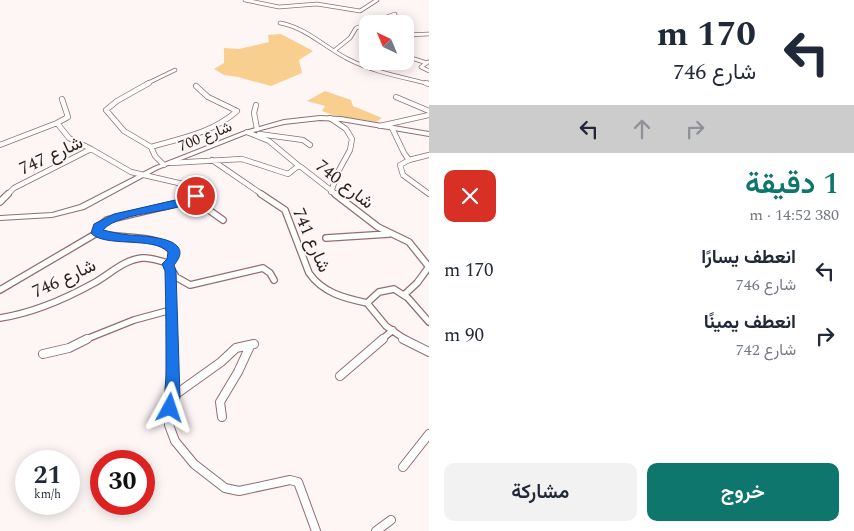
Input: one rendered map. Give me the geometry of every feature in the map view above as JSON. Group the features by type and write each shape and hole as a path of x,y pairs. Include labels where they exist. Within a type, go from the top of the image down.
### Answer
{"main road":[{"name":"شارع 700","path":"0,218 63,213 96,201 167,164 247,132 297,120 330,118 429,134"}],"street":[{"path":"245,0 279,7 317,4 360,11 366,10 371,1 377,0"},
{"path":"335,50 350,38 355,29 395,14"},
{"path":"280,23 297,27 355,62 429,84"},
{"path":"414,34 429,34"},
{"path":"414,58 428,62"},
{"path":"428,62 421,68 429,71"},
{"path":"167,164 155,156 151,147 124,131 106,109 175,70"},
{"path":"151,147 201,134 226,121 237,110 208,97 196,86"},
{"path":"396,97 429,111"},
{"path":"0,145 68,117 62,99"},
{"path":"256,105 254,113 256,131 299,166"},
{"path":"380,126 429,115"},
{"path":"330,118 348,132 353,140 352,150 338,170 331,192"},
{"path":"57,123 69,138 91,149"},
{"path":"392,128 399,139 403,154 409,160"},
{"path":"256,131 303,140 310,145"},
{"name":"شارع 747","path":"0,202 14,188 91,149 106,156 130,172 196,190 197,195 192,198"},
{"path":"429,155 409,160 400,165 403,175 429,194"},
{"name":"شارع 740","path":"167,164 185,164 212,160 242,160 284,174 291,173 299,166 389,234 399,236 411,242 429,267"},
{"name":"شارع 741","path":"212,160 285,210 308,273 314,282 331,294 367,304"},
{"path":"0,290 97,233 98,227 117,217 192,198 223,220"},
{"name":"شارع 746","path":"0,318 16,316 85,288 132,260 148,258 169,267 172,261 174,252 171,247 163,242 97,233"},
{"path":"326,238 389,234"},
{"path":"169,267 180,280 190,285 263,268 270,272 274,280"},
{"path":"169,267 173,339 172,397 169,420 171,433 180,448 194,464 215,482 231,490 239,491 295,480 300,485 316,531"},
{"path":"404,295 421,279 429,267"},
{"path":"429,322 404,295 391,289 381,290 371,297 367,304 393,330 420,349 429,352"},
{"path":"43,354 69,348 97,334 134,320 171,310"},
{"path":"340,376 393,330"},
{"path":"172,397 221,362 236,348 252,345 220,402 222,416"},
{"path":"403,467 429,434"},
{"path":"376,531 391,520"}],"shaded area":[{"path":"281,34 313,51 299,60 302,73 271,86 224,75 214,69 224,63 224,48 239,49 269,42 268,35"},
{"path":"325,91 351,100 353,106 382,118 376,122 333,115 322,111 325,106 307,101"}],"route":[{"path":"170,408 172,397 173,339 171,271 168,264 172,261 174,252 171,247 163,242 100,235 97,233 98,227 107,220 183,202 196,196"}]}
